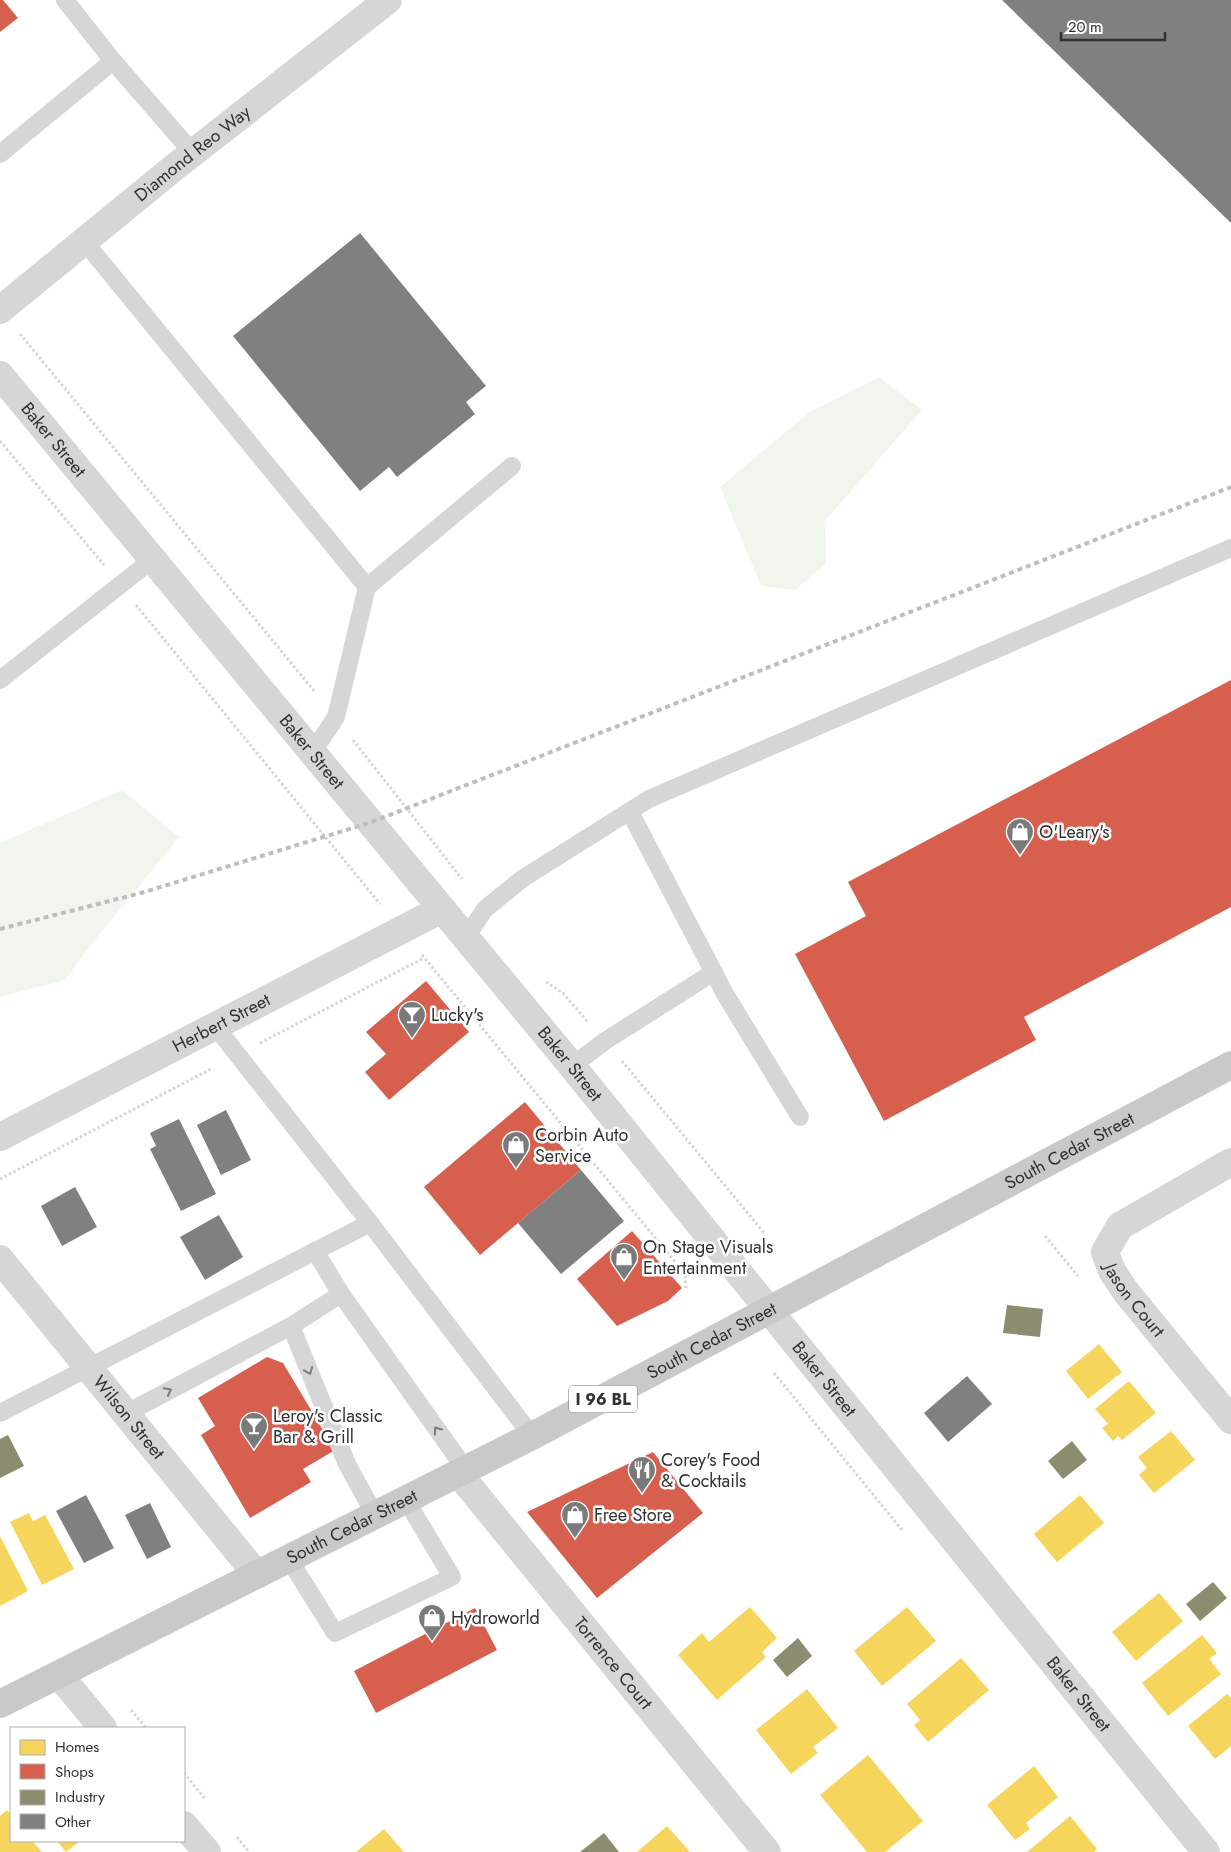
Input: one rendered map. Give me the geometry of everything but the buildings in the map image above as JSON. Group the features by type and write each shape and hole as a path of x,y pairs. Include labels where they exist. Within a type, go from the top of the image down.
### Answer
{"main road":[{"name":"South Cedar Street","path":"0,1704 532,1436 1231,1065"}],"street":[{"name":"Diamond Reo Way","path":"0,310 193,153 388,0"},
{"name":"Baker Street","path":"4,388 152,559 572,1066 1206,1852"},
{"name":"Herbert Street","path":"0,1137 442,909"},
{"name":"Jason Court","path":"1231,1162 1120,1226 1104,1252 1112,1271 1126,1292 1231,1420"},
{"name":"Wilson Street","path":"0,1259 257,1575"},
{"name":"Torrence Court","path":"462,1472 767,1852"},
{"path":"59,1675 102,1727"},
{"path":"185,1826 207,1852"}],"lane":[{"path":"65,0 113,61 193,153"},
{"path":"0,154 113,61"},
{"path":"84,241 367,587"},
{"path":"312,753 336,717 367,587 512,466"},
{"path":"466,937 485,909 522,879 649,799 1231,548"},
{"path":"0,680 152,559"},
{"path":"630,812 714,972 800,1117"},
{"path":"572,1066 605,1041 714,972"},
{"path":"215,1026 370,1223 532,1436"},
{"path":"0,1413 370,1223"},
{"path":"315,1251 341,1294 462,1472"},
{"path":"125,1414 291,1326 341,1294"},
{"path":"291,1326 346,1464 375,1515"},
{"path":"289,1559 335,1633 452,1577 406,1500"}],"path":[{"path":"19,334 336,717 485,909"},
{"path":"0,441 685,1274 686,1288"},
{"path":"540,978 563,993 765,1234"},
{"path":"127,1705 145,1727"}],"shaded area":[{"path":"879,377 922,410 825,521 826,564 795,590 761,586 720,487 808,413"},
{"path":"122,790 179,837 86,951 65,980 0,997 0,843"}],"railway":[{"path":"0,929 141,893 369,823 1231,487"}],"place":[{"name":"O'Leary's","path":"1020,856"},
{"name":"Lucky's","path":"412,1039"},
{"name":"Corbin Auto Service","path":"516,1169"},
{"name":"On Stage Visuals Entertainment","path":"624,1281"},
{"name":"Leroy's Classic Bar & Grill","path":"254,1450"},
{"name":"Corey's Food & Cocktails","path":"642,1494"},
{"name":"Free Store","path":"575,1539"},
{"name":"Hydroworld","path":"432,1642"}]}
